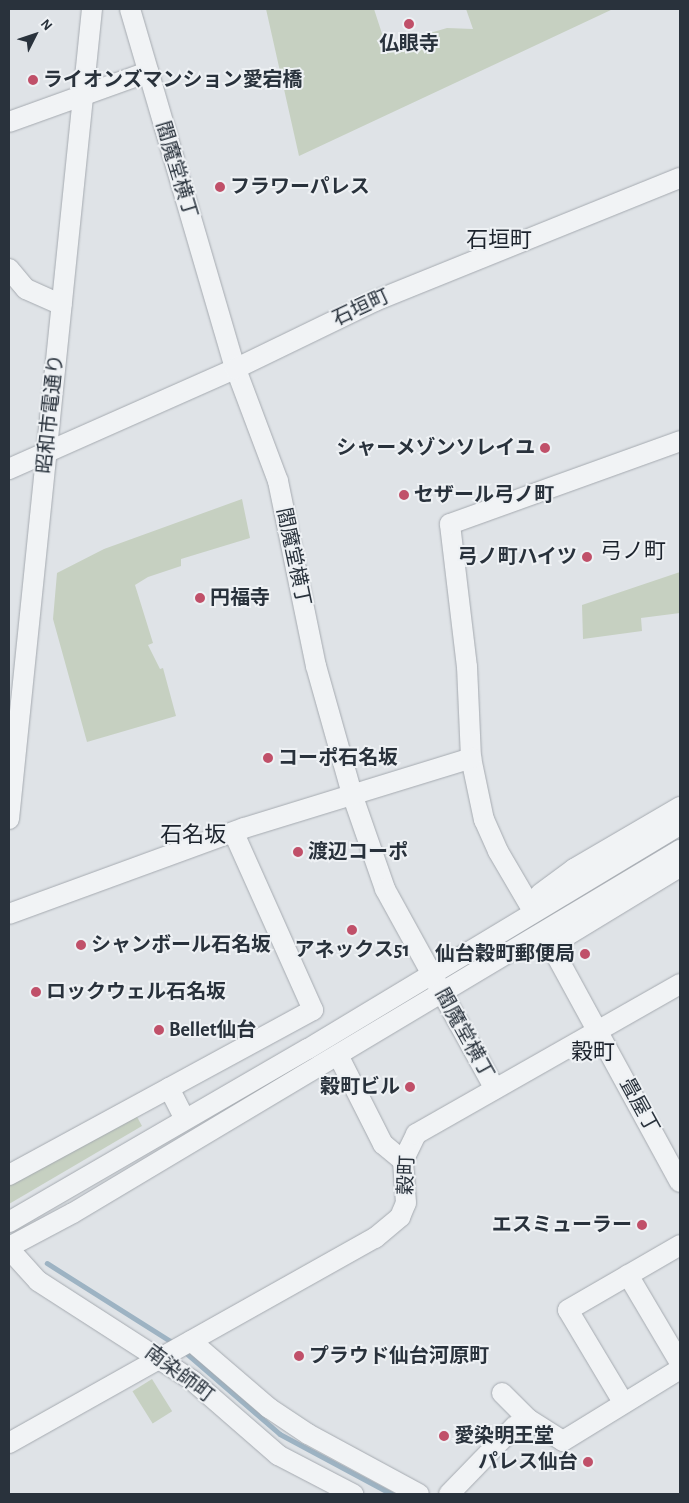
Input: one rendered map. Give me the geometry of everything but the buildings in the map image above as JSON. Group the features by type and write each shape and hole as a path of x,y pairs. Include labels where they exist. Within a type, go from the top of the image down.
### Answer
{"street":[{"name":"昭和市電通り","path":"9,818 85,95 92,9"},
{"name":"閻魔堂横丁","path":"130,9 236,369 278,481 316,666 352,794 386,889 495,1089"},
{"path":"9,122 148,72"},
{"name":"石垣町","path":"9,469 47,450 236,369 375,300 680,178"},
{"path":"9,269 26,289 62,305"},
{"path":"530,907 484,820 472,758 467,667 450,524 680,441"},
{"path":"9,914 234,833 352,794 472,758"},
{"path":"9,1222 485,941 574,870 680,807"},
{"path":"530,907 680,826"},
{"path":"9,1175 313,1010 234,833"},
{"path":"543,941 680,850"},
{"path":"9,1248 73,1214 442,993 680,867"},
{"name":"畳屋丁","path":"543,941 598,1031 680,1182"},
{"name":"穀町","path":"9,1443 375,1238 390,1227 406,1203 403,1161 416,1134 680,984"},
{"path":"338,1056 383,1144 403,1161"},
{"path":"169,1088 185,1119"},
{"path":"623,1402 568,1310 680,1245"},
{"name":"南染師町","path":"9,1248 38,1281 140,1344 193,1381 278,1455 353,1494"},
{"path":"628,1275 680,1363"},
{"path":"188,1343 277,1413 384,1486 419,1494"},
{"path":"502,1393 528,1419 563,1441 623,1402 680,1370"},
{"path":"449,1494 515,1426"}],"green space":[{"path":"266,9 374,9 386,46 447,28 473,29 466,9 613,9 299,156"},
{"path":"242,499 250,538 181,559 181,566 148,577 135,585 153,643 148,645 160,669 163,668 176,716 87,742 53,619 57,573 104,549"},
{"path":"680,572 680,613 641,618 642,631 583,639 582,605"},
{"path":"136,1115 142,1126 9,1204 9,1183"},
{"path":"152,1379 172,1411 153,1423 132,1391"}],"waterway":[{"path":"47,1263 175,1344"},
{"path":"185,1352 280,1434 392,1494"}],"place":[{"name":"仏眼寺","path":"409,24"},
{"name":"ライオンズマンション愛宕橋","path":"33,80"},
{"name":"フラワーパレス","path":"220,187"},
{"name":"シャーメゾンソレイユ","path":"545,448"},
{"name":"セザール弓ノ町","path":"404,495"},
{"name":"弓ノ町ハイツ","path":"587,557"},
{"name":"円福寺","path":"200,598"},
{"name":"コーポ石名坂","path":"268,758"},
{"name":"渡辺コーポ","path":"298,852"},
{"name":"アネックス51","path":"352,930"},
{"name":"シャンボール石名坂","path":"81,945"},
{"name":"仙台穀町郵便局","path":"585,954"},
{"name":"ロックウェル石名坂","path":"36,992"},
{"name":"Bellet仙台","path":"159,1030"},
{"name":"穀町ビル","path":"410,1087"},
{"name":"エスミューラー","path":"642,1225"},
{"name":"プラウド仙台河原町","path":"299,1356"},
{"name":"愛染明王堂","path":"444,1436"},
{"name":"パレス仙台","path":"588,1462"}],"district":[{"name":"石垣町","path":"499,241"},
{"name":"弓ノ町","path":"633,552"},
{"name":"石名坂","path":"193,836"},
{"name":"穀町","path":"593,1053"}]}
